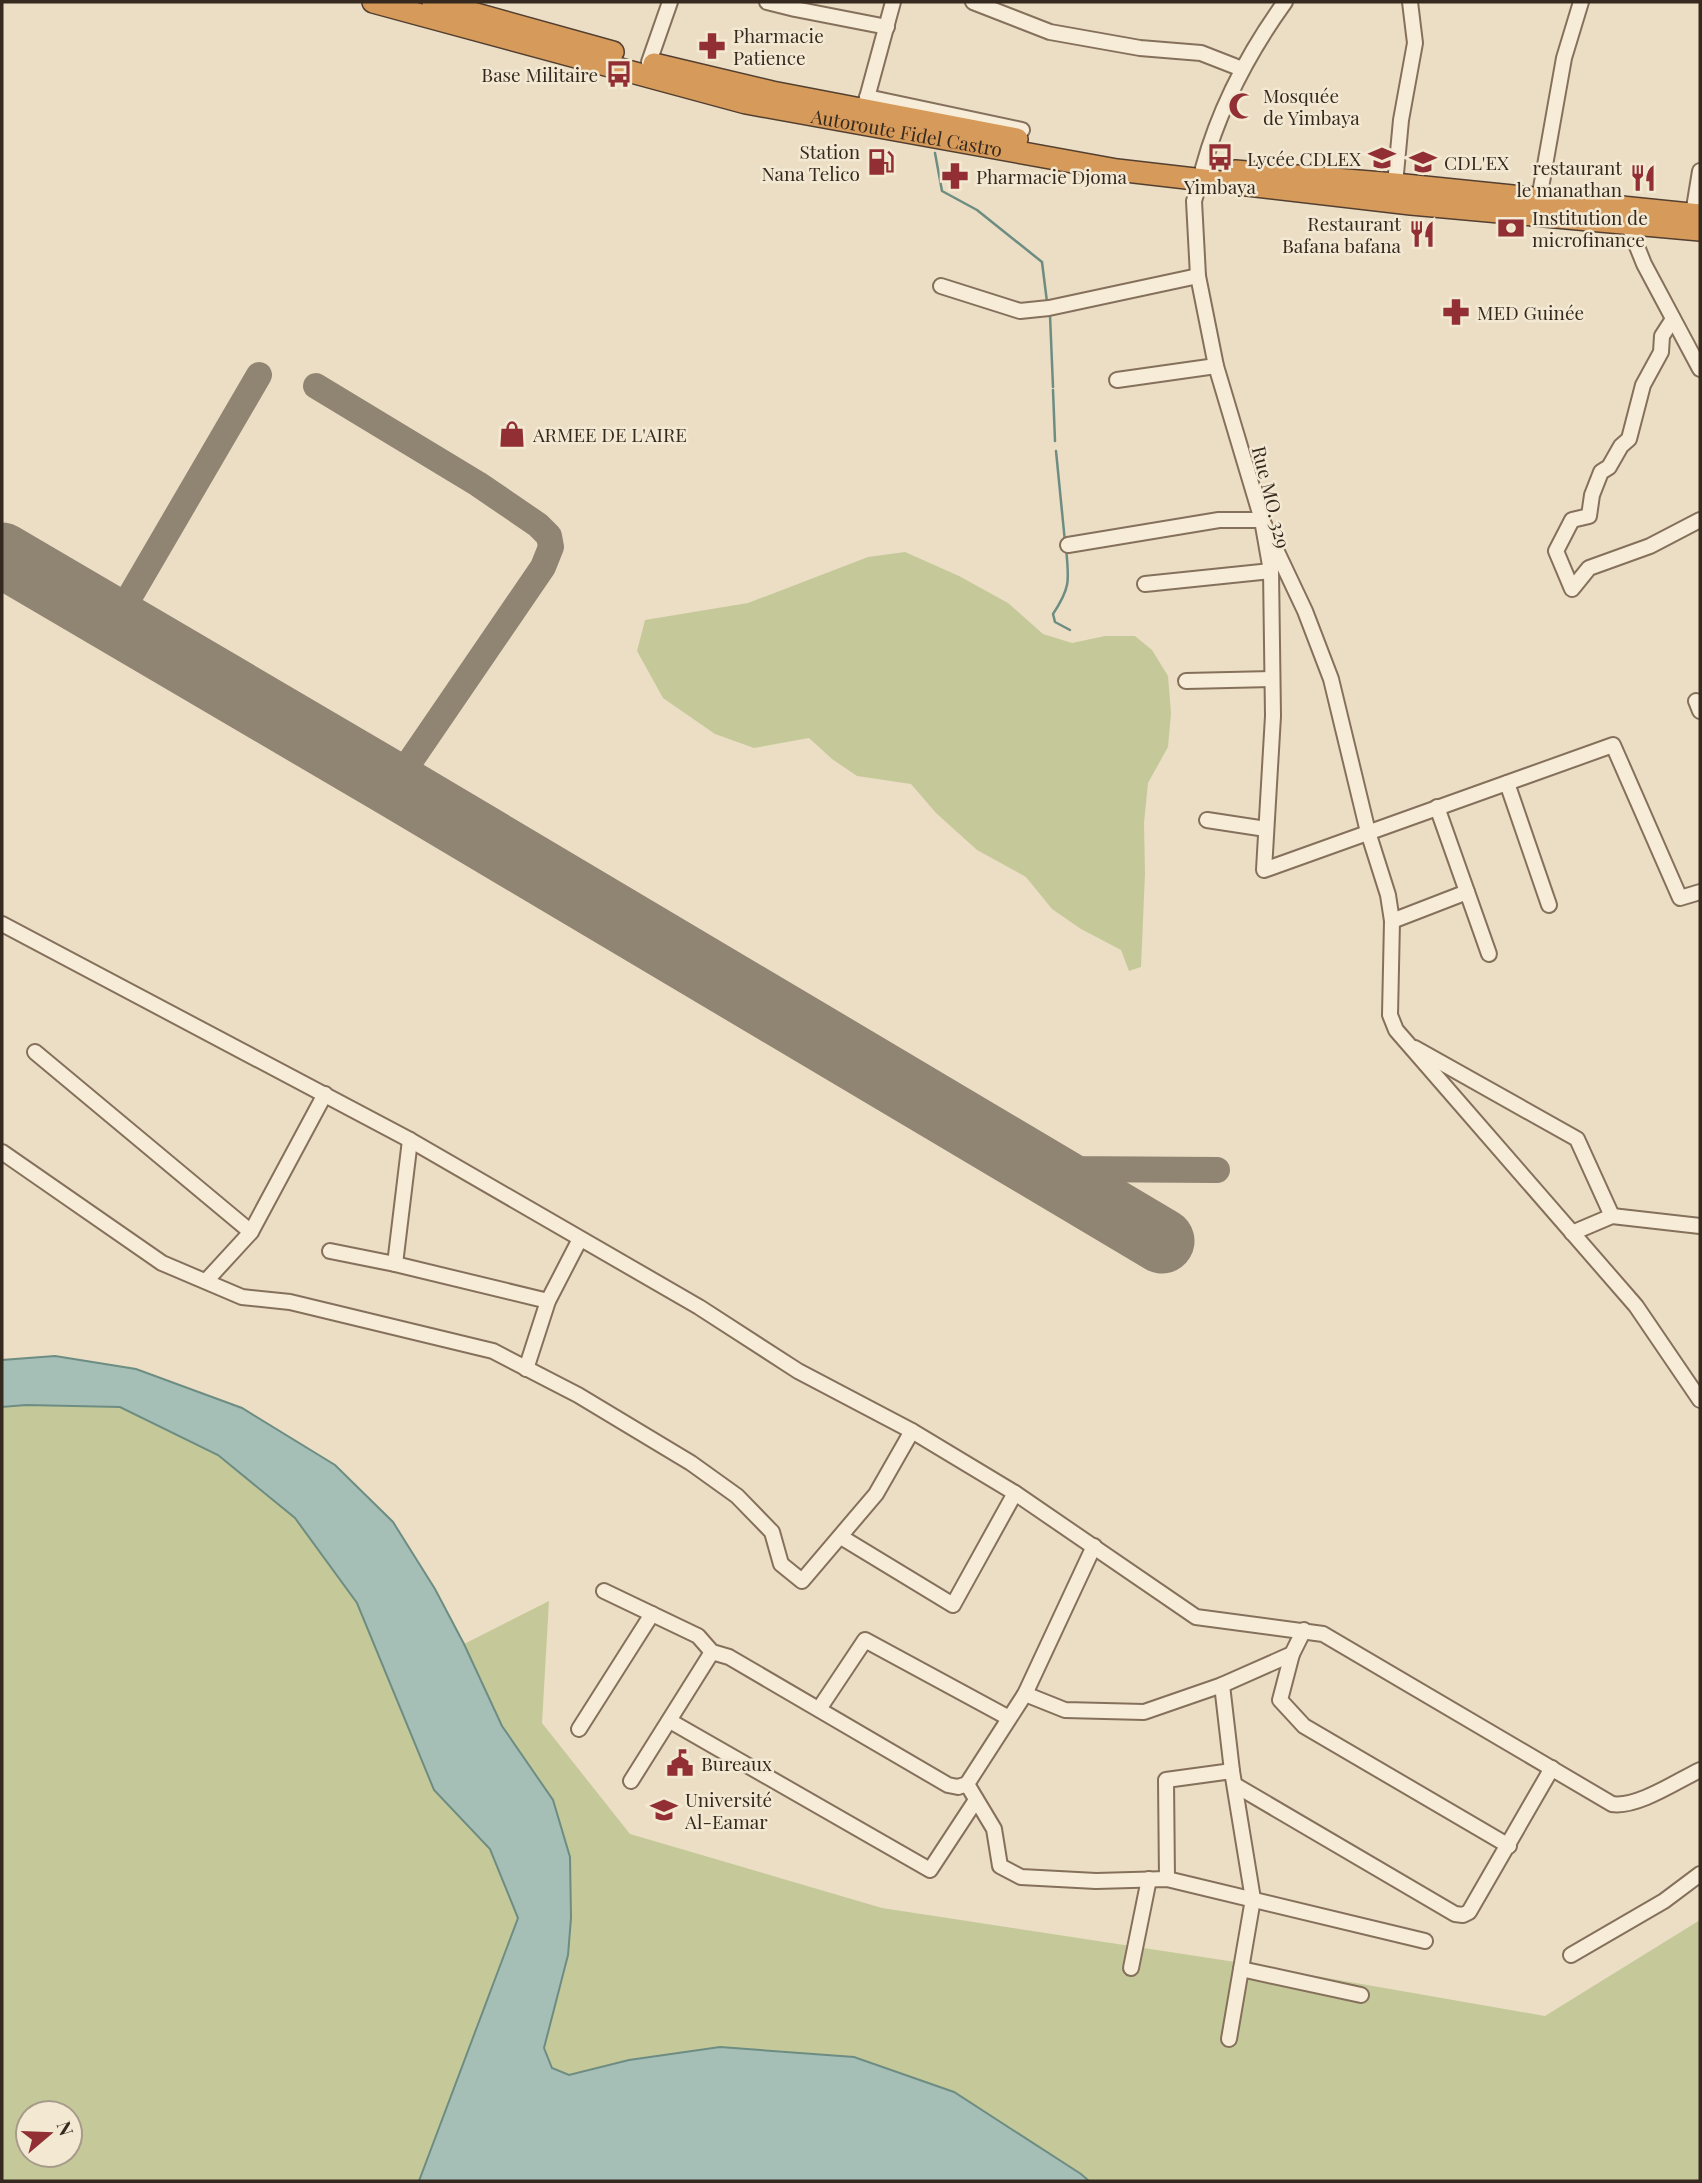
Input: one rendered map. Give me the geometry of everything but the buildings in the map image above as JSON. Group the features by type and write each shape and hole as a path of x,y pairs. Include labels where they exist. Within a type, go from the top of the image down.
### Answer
{"highway":[{"name":"Autoroute Fidel Castro","path":"373,2 746,103 1064,161 1202,175 1411,204 1629,224 1698,220"},
{"name":"Autoroute Fidel Castro","path":"433,2 649,62 772,92 866,102 1065,148 1202,175 1395,184 1698,220"}],"street":[{"path":"649,62 670,2"},
{"path":"767,2 887,27"},
{"path":"893,2 866,102 1022,130"},
{"path":"973,2 1050,32 1140,48 1201,53 1242,69"},
{"name":"Rue MO. 329","path":"1285,2 1261,35 1242,69 1210,142 1194,201 1198,276 1216,366 1262,520 1271,571 1273,716 1264,870 1368,832"},
{"path":"1395,184 1401,120 1415,43 1410,2"},
{"path":"1539,200 1564,58 1581,2"},
{"path":"1698,220 1700,170"},
{"path":"1629,224 1644,264 1700,369"},
{"path":"941,286 1020,311 1049,308 1198,276"},
{"path":"1673,319 1662,336 1661,352 1643,385 1629,439 1620,446 1609,467 1601,472 1592,495 1589,516 1572,520 1556,551 1572,589 1589,568 1650,547 1700,520"},
{"path":"1117,380 1216,366"},
{"path":"1068,545 1219,520 1262,520 1305,611 1331,679 1368,832 1388,895 1392,921 1390,1015 1396,1030 1636,1306 1700,1400"},
{"path":"1145,584 1271,571"},
{"path":"1186,681 1272,679"},
{"path":"1368,832 1613,745 1680,898 1700,892"},
{"path":"1507,783 1549,905"},
{"path":"1437,807 1489,954"},
{"path":"1207,820 1266,829"},
{"path":"1392,921 1467,892"},
{"path":"2,924 410,1140 699,1307 798,1371 912,1431 1015,1493 1196,1617 1323,1634 1612,1804 1621,1806 1635,1802 1700,1770"},
{"path":"1405,1043 1577,1139 1612,1216"},
{"path":"35,1052 251,1232"},
{"path":"206,1281 251,1232 325,1094"},
{"path":"395,1264 410,1140"},
{"path":"2,1152 162,1264 242,1297 290,1301 493,1351 578,1395 669,1450 737,1496 772,1532 780,1564 802,1581 876,1494 912,1431"},
{"path":"1572,1233 1612,1216 1700,1226"},
{"path":"526,1369 548,1301 580,1239"},
{"path":"330,1251 548,1301"},
{"path":"841,1537 953,1605 1015,1493"},
{"path":"604,1591 698,1636 712,1652 729,1657 948,1785 958,1787 967,1784 1025,1694 1094,1546"},
{"path":"579,1729 652,1614"},
{"path":"1304,1630 1292,1654 1280,1700 1304,1726 1509,1846"},
{"path":"819,1710 865,1640 1009,1718"},
{"path":"631,1781 712,1652"},
{"path":"1025,1694 1065,1710 1144,1712 1223,1685 1292,1654"},
{"path":"1223,1685 1233,1778 1253,1899 1229,2039"},
{"path":"670,1721 930,1870 976,1800"},
{"path":"1167,1879 1166,1780 1233,1778 1455,1914 1463,1915 1469,1912 1509,1846 1552,1768"},
{"path":"967,1784 994,1829 1000,1866 1021,1877 1096,1881 1167,1879 1425,1941"},
{"path":"1571,1955 1664,1901 1700,1874"},
{"path":"1132,1968 1149,1879"},
{"path":"1241,1969 1361,1996"}],"green space":[{"path":"905,552 959,576 1008,603 1043,634 1072,643 1105,636 1135,636 1152,650 1168,676 1171,713 1168,747 1148,783 1144,823 1141,967 1129,971 1121,950 1081,929 1052,909 1026,877 977,850 936,813 911,784 857,776 832,759 809,738 754,748 715,734 663,698 637,651 645,620 748,603 868,557"},
{"path":"2,1407 120,1407 218,1455 295,1518 357,1603 434,1790 490,1849 518,1918 419,2181 2,2181"},
{"path":"549,1601 542,1723 630,1834 882,1908 1242,1963 1545,2016 1700,1920 1700,2181 1089,2181 1081,2174 629,2060 569,2075 551,2068 544,2048 568,1955 553,1800 502,1726 464,1644"}],"water":[{"path":"55,1356 136,1369 242,1408 335,1465 393,1522 435,1589 502,1726 553,1800 570,1857 571,1918 568,1955 544,2048 552,2068 569,2075 629,2060 720,2047 854,2057 954,2092 1089,2181 419,2181 518,1918 490,1849 434,1790 357,1603 295,1518 218,1455 120,1407 2,1407 2,1360"}],"waterway":[{"path":"935,153 942,191 977,210 1042,262 1047,302"},
{"path":"1050,315 1053,387"},
{"path":"1053,390 1055,441"},
{"path":"1056,451 1065,542"},
{"path":"1066,548 1066,590 1053,614 1055,622 1070,630"}],"taxiway":[{"path":"115,622 259,375"},
{"path":"316,386 478,484 538,525 549,536 551,547 543,567 394,785"},
{"path":"1025,1160 1064,1169 1217,1170"}],"runway":[{"path":"2,555 1162,1241"}],"place":[{"name":"Pharmacie Patience","path":"712,46"},
{"name":"Base Militaire","path":"619,74"},
{"name":"Mosquée de Yimbaya","path":"1242,106"},
{"name":"Yimbaya","path":"1220,157"},
{"name":"Lycée CDLEX","path":"1382,158"},
{"name":"Station Nana Telico","path":"881,162"},
{"name":"CDL'EX","path":"1423,162"},
{"name":"Pharmacie Djoma","path":"955,176"},
{"name":"restaurant le manathan","path":"1643,178"},
{"name":"Institution de microfinance","path":"1511,228"},
{"name":"Restaurant Bafana bafana","path":"1422,234"},
{"name":"MED Guinée","path":"1456,312"},
{"name":"ARMEE DE L'AIRE","path":"512,434"},
{"name":"Bureaux","path":"680,1763"},
{"name":"Université Al-Eamar","path":"664,1810"}]}
